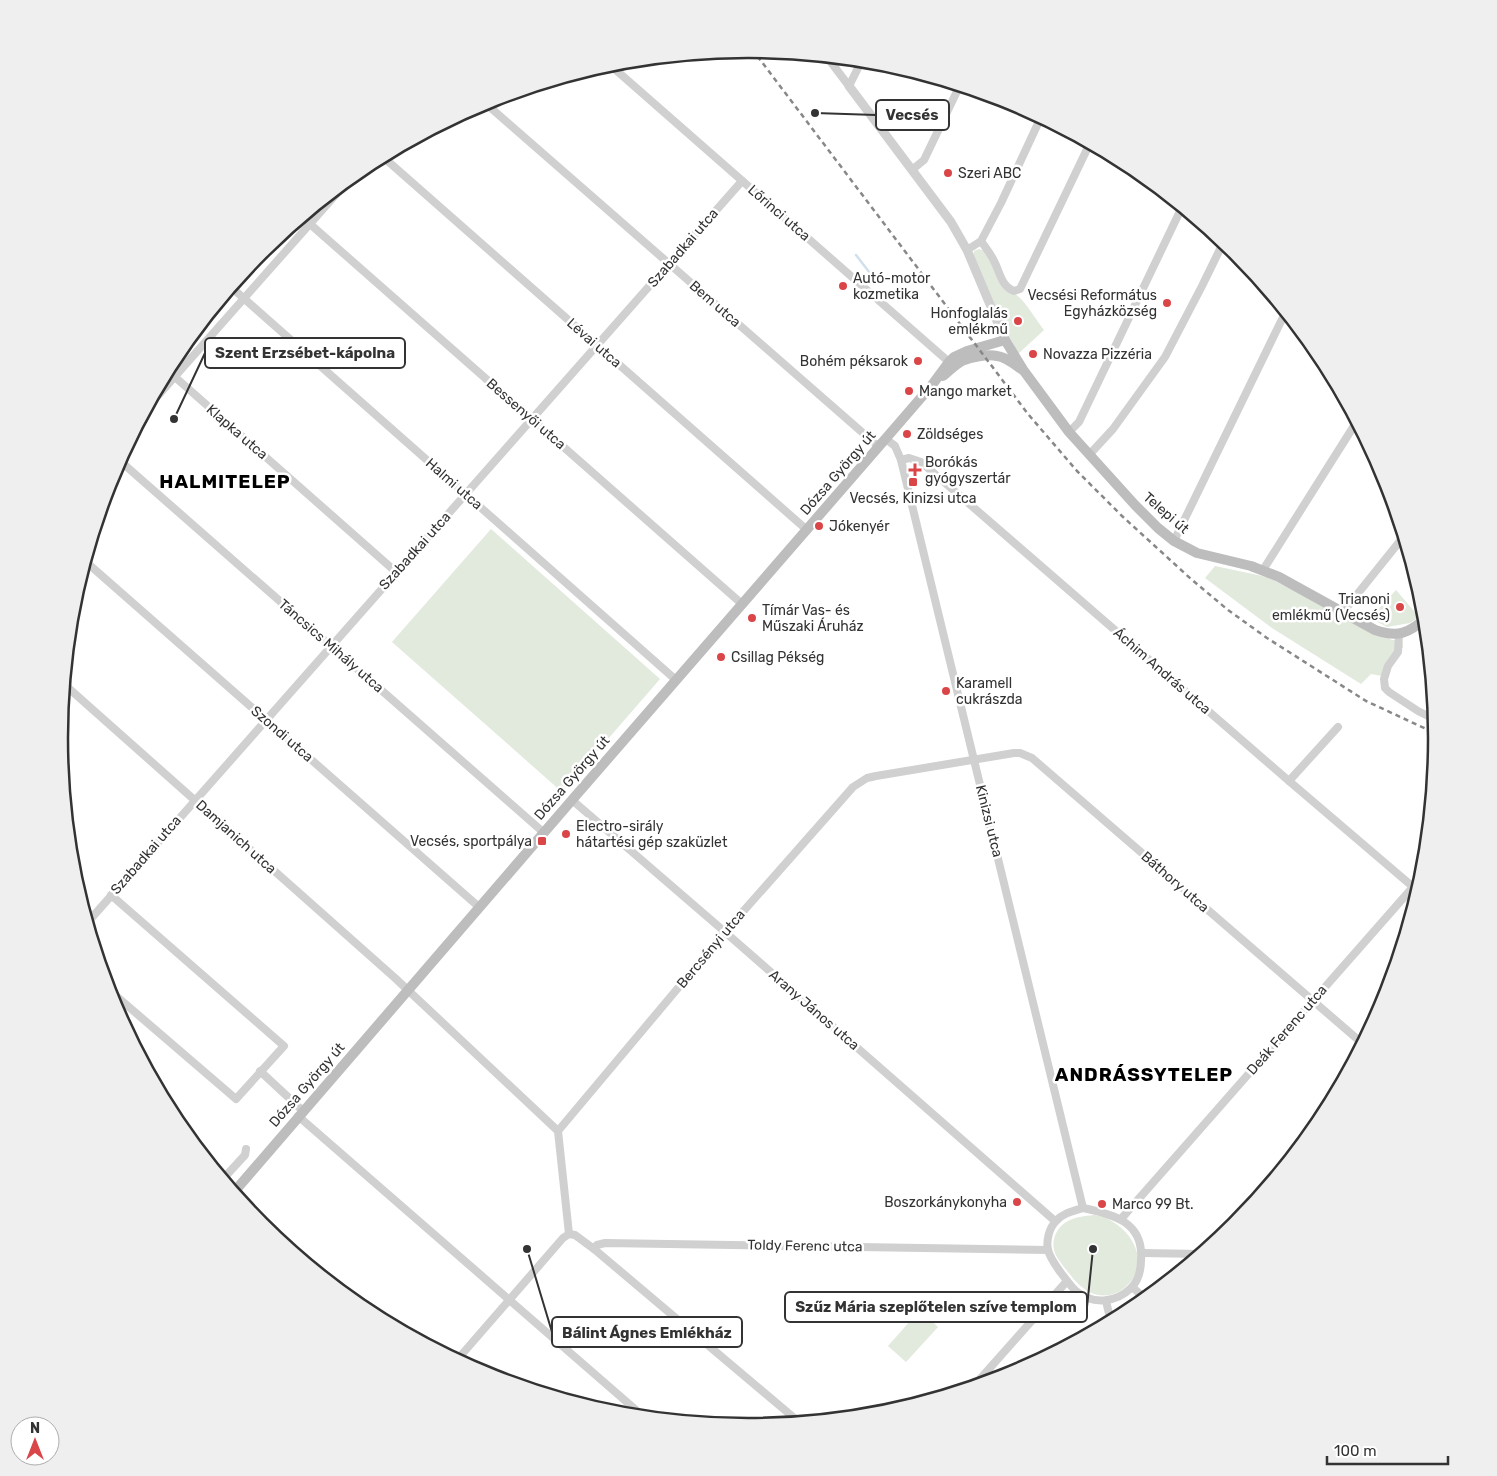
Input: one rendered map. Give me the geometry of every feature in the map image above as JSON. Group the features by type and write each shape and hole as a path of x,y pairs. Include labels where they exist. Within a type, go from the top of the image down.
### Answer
{"main road":[{"name":"Dózsa György út","path":"237,1187 543,832 886,439 949,362 967,351 1005,340"},
{"name":"Telepi út","path":"1005,340 1042,398 1069,432 1135,505 1174,541 1185,548 1209,557 1263,570 1375,630 1399,634"},
{"path":"1005,340 995,355 1002,357 1024,371"},
{"name":"Dózsa György út","path":"932,385 960,362 995,355"},
{"path":"1399,634 1410,630 1419,623"}],"street":[{"path":"832,63 951,222 967,250 1005,340"},
{"path":"849,86 859,67"},
{"name":"Lőrinci utca","path":"617,71 949,362"},
{"path":"912,169 924,160 957,91"},
{"name":"Bem utca","path":"491,108 879,447"},
{"path":"967,250 981,241 1038,123"},
{"path":"981,241 993,259 1005,285 1014,291 1020,289 1088,148"},
{"name":"Lévai utca","path":"388,161 807,530"},
{"name":"Szabadkai utca","path":"92,917 742,181"},
{"path":"166,387 322,208"},
{"path":"1069,432 1079,422 1180,212"},
{"name":"Bessenyői utca","path":"310,224 742,604"},
{"path":"1089,455 1113,428 1165,357 1220,248"},
{"name":"Halmi utca","path":"235,291 676,680"},
{"path":"1174,541 1283,318"},
{"name":"Klapka utca","path":"175,377 396,572"},
{"path":"1263,570 1353,427"},
{"name":"Kinizsi utca","path":"886,439 895,446 901,460 1083,1208"},
{"name":"Áchim András utca","path":"901,460 909,458 921,462 1413,886"},
{"name":"Táncsics Mihály utca","path":"125,466 543,832"},
{"path":"1343,612 1400,541"},
{"name":"Szondi utca","path":"90,566 479,907"},
{"path":"1399,634 1398,652 1388,666 1384,679 1385,688 1429,716"},
{"name":"Damjanich utca","path":"69,692 195,800 407,990 558,1130"},
{"path":"1289,781 1338,726"},
{"name":"Báthory utca","path":"974,760 1014,753 1020,753 1032,758 1358,1040"},
{"name":"Bercsényi utca","path":"558,1130 725,932 854,787 860,782 876,776 974,760"},
{"name":"Arany János utca","path":"572,800 1055,1221"},
{"name":"Deák Ferenc utca","path":"1121,1219 1312,1001 1410,895"},
{"path":"111,896 284,1046 236,1099 121,1000"},
{"path":"260,1071 300,1114 634,1408"},
{"path":"558,1130 569,1234"},
{"path":"227,1175 246,1154 246,1149"},
{"path":"1083,1208 1106,1213 1121,1219 1137,1235 1142,1253 1141,1270 1132,1287 1120,1296 1106,1301 1089,1299 1076,1291 1056,1266 1048,1250 1050,1230 1055,1221 1067,1213 1083,1208"},
{"path":"462,1355 564,1238 569,1234 575,1235 793,1417"},
{"name":"Toldy Ferenc utca","path":"594,1249 597,1245 605,1243 1048,1250"},
{"path":"1142,1253 1192,1254"},
{"path":"982,1377 1067,1281"},
{"path":"1132,1287 1140,1294"},
{"path":"1106,1301 1109,1315"}],"shaded area":[{"path":"979,249 990,258 1001,284 1020,298 1044,330 1018,354 998,315 973,256 974,251"},
{"path":"491,529 660,679 562,792 392,642"},
{"path":"1215,566 1267,577 1392,640 1402,640 1403,647 1382,676 1371,674 1361,684 1272,628 1205,578"},
{"path":"1396,590 1418,618 1410,623 1387,627 1370,618"},
{"path":"1094,1215 1105,1217 1118,1225 1126,1233 1136,1251 1138,1261 1132,1280 1120,1291 1109,1295 1094,1294 1080,1285 1059,1261 1054,1247 1055,1237 1063,1224 1080,1217"},
{"path":"920,1310 938,1327 906,1362 888,1346"}],"waterway":[{"path":"856,255 873,277"}],"railway":[{"path":"759,58 1028,414 1077,471 1122,516 1228,610 1267,638 1366,701 1429,730"}],"place":[{"name":"Vecsés","path":"815,113"},
{"name":"Szeri ABC","path":"948,173"},
{"name":"Autó-motor kozmetika","path":"843,286"},
{"name":"Vecsési Református Egyházközség","path":"1167,303"},
{"name":"Honfoglalás emlékmű","path":"1018,321"},
{"name":"Novazza Pizzéria","path":"1033,354"},
{"name":"Bohém péksarok","path":"918,361"},
{"name":"Mango market","path":"909,391"},
{"name":"Szent Erzsébet-kápolna","path":"174,419"},
{"name":"Zöldséges","path":"907,434"},
{"name":"Borókás gyógyszertár","path":"915,470"},
{"name":"Vecsés, Kinizsi utca","path":"913,482"},
{"name":"Jókenyér","path":"819,526"},
{"name":"Trianoni emlékmű (Vecsés)","path":"1400,607"},
{"name":"Tímár Vas- és Műszaki Áruház","path":"752,618"},
{"name":"Csillag Pékség","path":"721,657"},
{"name":"Karamell cukrászda","path":"946,691"},
{"name":"Electro-sirály hátartési gép szaküzlet","path":"566,834"},
{"name":"Vecsés, sportpálya","path":"542,841"},
{"name":"Boszorkánykonyha","path":"1017,1202"},
{"name":"Marco 99 Bt.","path":"1102,1204"},
{"name":"Bálint Ágnes Emlékház","path":"527,1249"},
{"name":"Szűz Mária szeplőtelen szíve templom","path":"1093,1249"}],"district":[{"name":"HALMITELEP","path":"225,481"},
{"name":"ANDRÁSSYTELEP","path":"1144,1074"}]}
